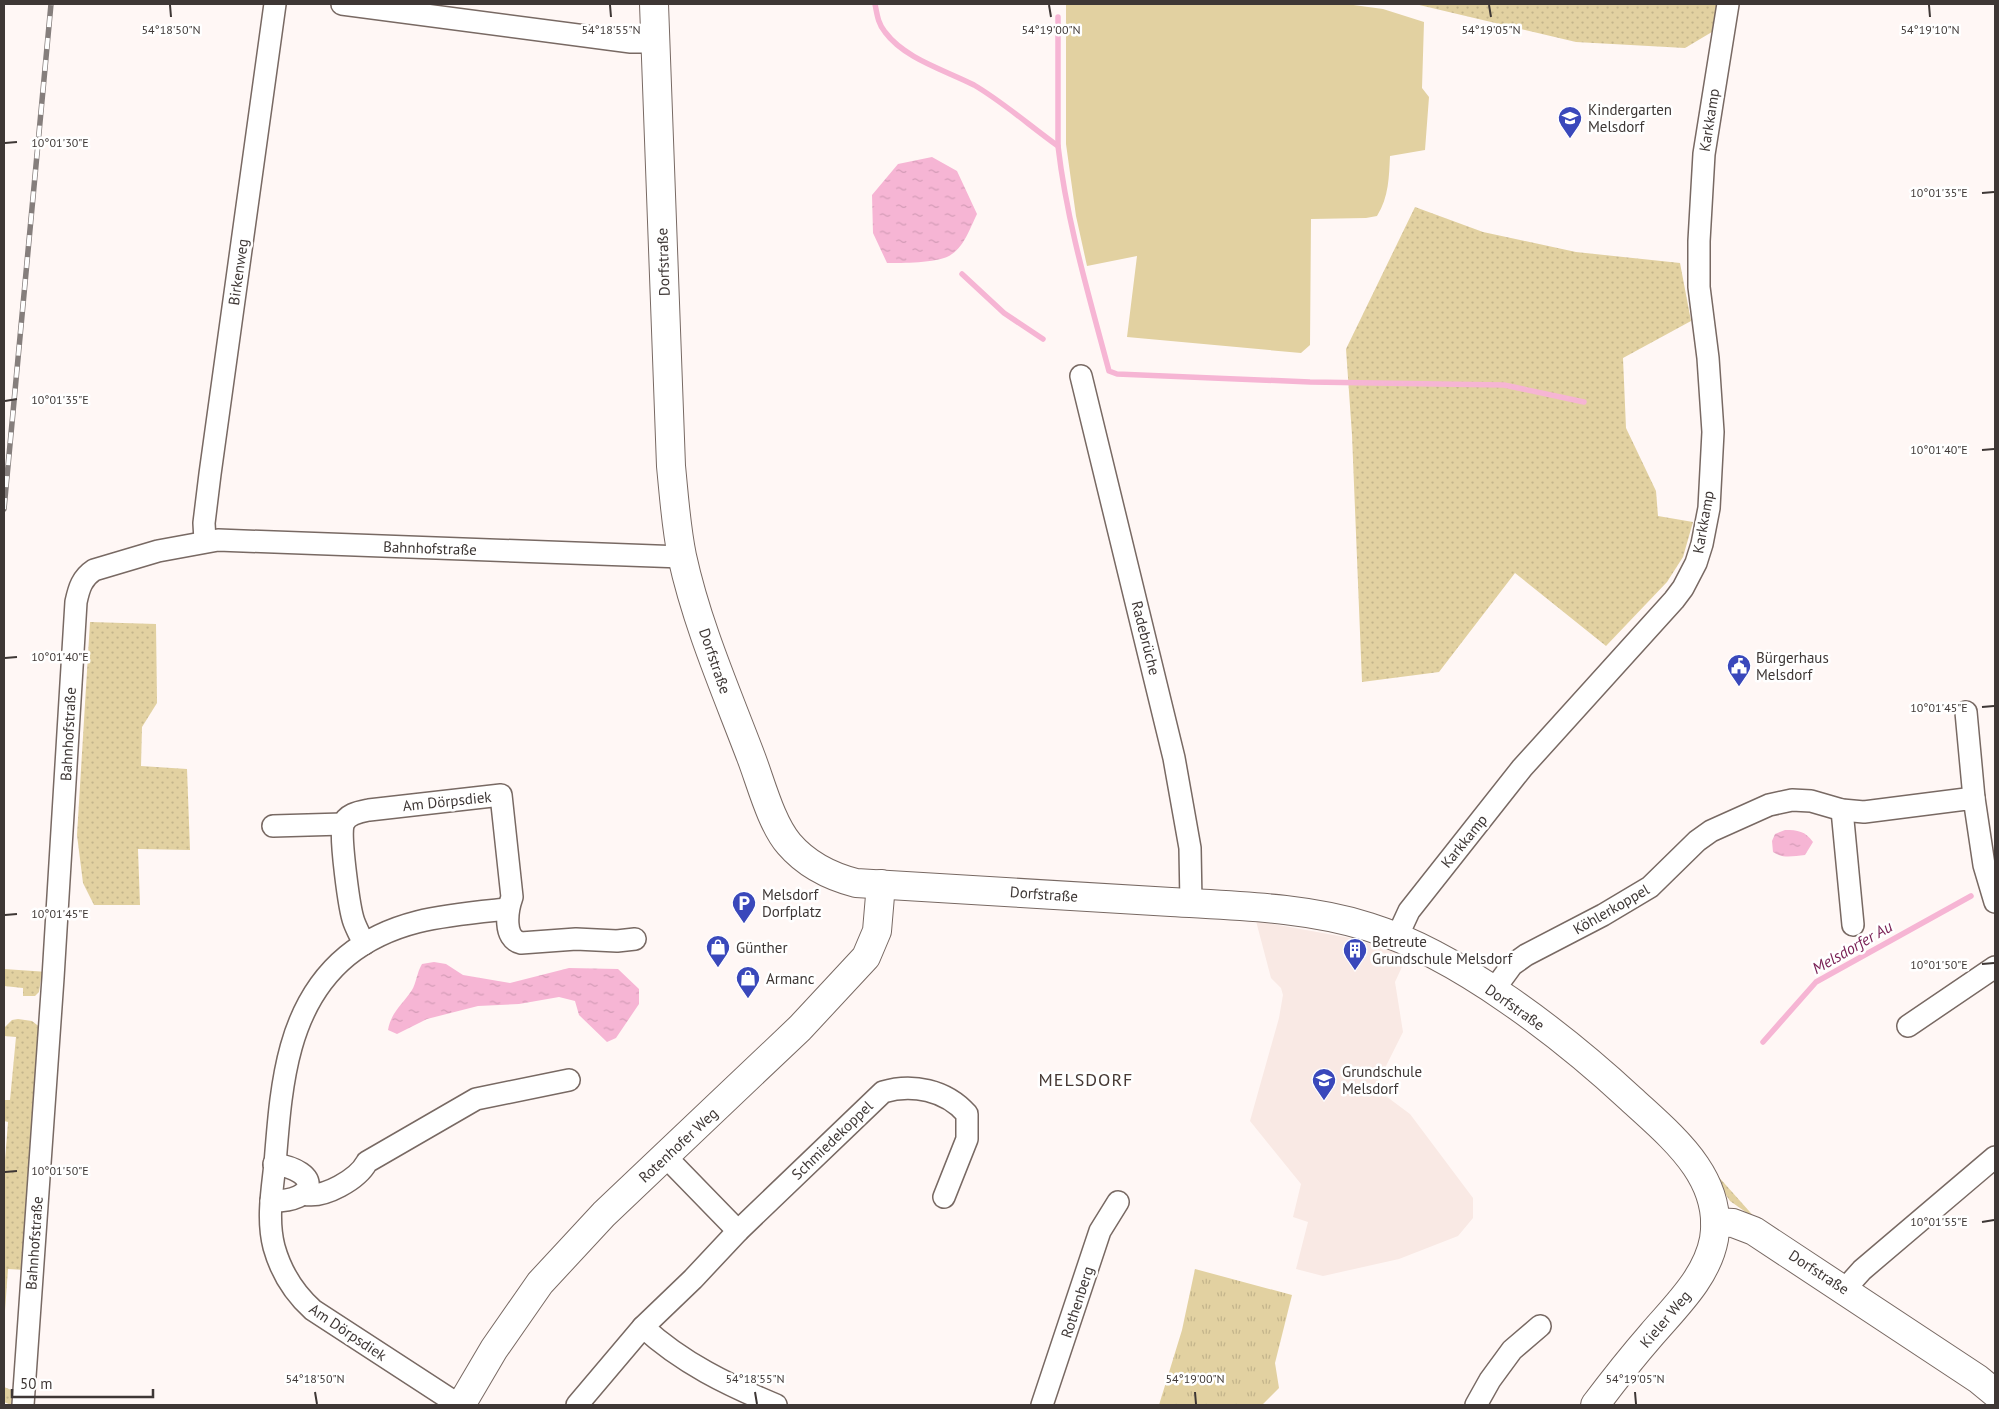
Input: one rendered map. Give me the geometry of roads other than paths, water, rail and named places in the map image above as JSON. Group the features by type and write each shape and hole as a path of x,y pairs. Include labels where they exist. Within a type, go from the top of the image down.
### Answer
{"street":[{"name":"Birkenweg","path":"204,541 204,523 275,4"},
{"path":"342,4 631,42 654,42"},
{"name":"Dorfstraße","path":"654,4 671,466 682,557 713,658 765,795 784,837 818,870 835,878 856,883 1264,908 1342,919 1397,937 1455,966 1493,991 1536,1021 1605,1075 1680,1146 1703,1175 1715,1222 1733,1223 1754,1231 1846,1289 1978,1378 1995,1393"},
{"name":"Karkkamp","path":"1397,937 1409,911 1516,776 1629,648 1661,616 1684,588 1696,563 1709,508 1713,432 1709,368 1699,287 1701,193 1704,154 1728,4"},
{"name":"Radebrüche","path":"1081,376 1174,758 1190,848 1190,903"},
{"name":"Bahnhofstraße","path":"22,1405 53,978 76,602 80,584 87,574 94,570 158,551 204,541 682,557"},
{"path":"1966,712 1974,798 1984,865 1995,902"},
{"name":"Am Dörpsdiek","path":"273,826 343,824 349,816 369,810 501,795 512,897 508,909 510,938 514,942 521,943 576,939 617,941 635,939"},
{"name":"Köhlerkoppel","path":"1493,991 1512,965 1526,955 1603,915 1650,887 1697,841 1711,831 1769,805 1792,800 1811,801 1842,810 1864,812 1974,798"},
{"path":"1842,810 1853,925"},
{"path":"343,824 350,909 364,944"},
{"name":"Rotenhofer Weg","path":"460,1405 494,1349 540,1283 604,1214 800,1028 866,957 877,931 881,884"},
{"name":"Am Dörpsdiek","path":"460,1405 313,1310 302,1300 284,1275 274,1248 271,1201 274,1164 284,1077 296,1028 315,993 330,974 364,944 382,933 423,919 508,909"},
{"path":"1908,1026 1995,967"},
{"path":"271,1201 288,1201 304,1194 318,1196 326,1193 362,1171 367,1162 476,1099 569,1080"},
{"name":"Schmiedekoppel","path":"577,1405 643,1327 693,1279 738,1231 883,1092 902,1088 918,1088 936,1093 961,1107 966,1114 967,1139 944,1197"},
{"path":"666,1157 738,1231"},
{"path":"1846,1289 1862,1270 1995,1157"},
{"path":"274,1164 302,1172 307,1178 308,1186 304,1194"},
{"name":"Rothenberg","path":"1042,1405 1100,1231 1118,1202"},
{"name":"Kieler Weg","path":"1595,1405 1695,1282 1714,1240 1715,1222"},
{"path":"1476,1405 1490,1380 1512,1350 1540,1326"},
{"path":"643,1327 689,1363 776,1405"}],"water":[{"path":"932,157 957,171 977,214 963,243 949,256 928,261 887,263 873,233 872,195 898,164"},
{"path":"1785,830 1801,832 1807,835 1813,842 1805,855 1784,856 1773,852 1772,841 1775,834"},
{"path":"434,962 446,964 463,975 510,983 569,968 618,969 639,989 639,1004 616,1038 607,1042 579,1015 575,1001 559,997 519,1004 478,1006 427,1019 397,1034 388,1030 395,1013 409,995 422,964"}],"waterway":[{"path":"875,4 881,26 903,50 974,85 1006,106 1058,146 1073,231 1109,371 1117,374 1310,382 1504,385 1584,402"},
{"path":"1058,17 1058,146"},
{"path":"962,274 1004,313 1043,339"},
{"name":"Melsdorfer Au","path":"1763,1042 1816,982 1971,896"}],"railway":[{"path":"4,509 51,4"}],"place":[{"name":"Kindergarten Melsdorf","path":"1570,139"},
{"name":"Bürgerhaus Melsdorf","path":"1739,687"},
{"name":"Melsdorf Dorfplatz","path":"744,924"},
{"name":"Günther","path":"718,968"},
{"name":"Betreute Grundschule Melsdorf","path":"1355,971"},
{"name":"Armanc","path":"748,999"},
{"name":"Grundschule Melsdorf","path":"1324,1101"}],"district":[{"name":"MELSDORF","path":"1086,1079"}]}
